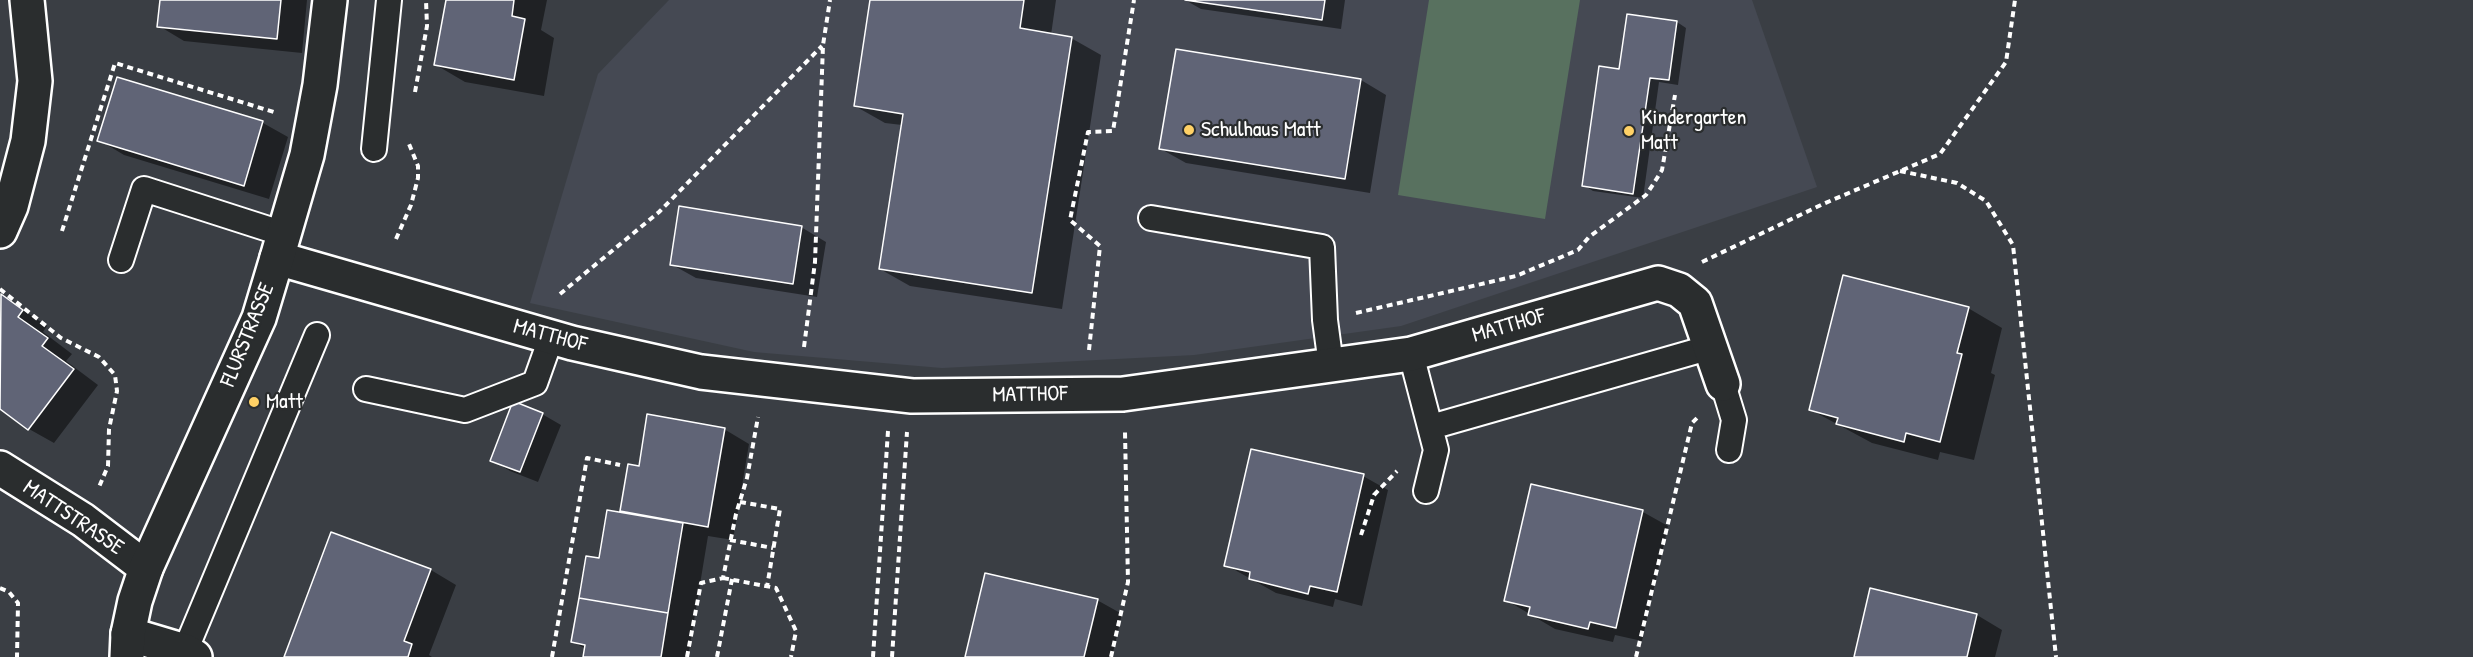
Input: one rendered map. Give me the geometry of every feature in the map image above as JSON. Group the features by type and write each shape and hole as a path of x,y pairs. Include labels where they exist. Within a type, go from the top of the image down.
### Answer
{"street":[{"path":"0,231 11,206 28,141 35,81 27,0"},
{"name":"FLURSTRASSE","path":"128,646 135,602 146,568 259,318 307,155 320,85 330,0"},
{"name":"MATTHOF","path":"281,246 551,338 701,372 912,396 1124,394 1411,354 1658,283"},
{"path":"1658,283 1679,290 1695,303 1723,384"},
{"name":"MATTSTRASSE","path":"0,468 83,520 146,568"},
{"path":"128,646 190,654"}],"lane":[{"path":"374,149 389,0"},
{"path":"121,260 144,189 281,246"},
{"path":"1151,218 1322,247 1325,320 1331,365"},
{"path":"190,654 317,335"},
{"path":"366,389 465,410 535,383 551,338"},
{"path":"1431,428 1711,347"},
{"path":"1411,354 1436,450 1426,491"},
{"path":"1723,384 1734,420 1729,450"}],"path":[{"path":"415,94 427,26 426,0"},
{"path":"800,384 815,262 823,45 830,0"},
{"path":"1089,350 1100,246 1070,220 1088,132 1113,131 1134,0"},
{"path":"1658,283 1823,204 1940,154 2006,62 2015,0"},
{"path":"560,294 659,212 823,45"},
{"path":"62,231 116,63 286,116"},
{"path":"1325,320 1516,276 1578,250 1589,237 1646,195 1654,183 1662,170 1675,95"},
{"path":"396,239 411,205 418,178 418,166 407,140"},
{"path":"1900,171 1957,183 1986,201 2013,245 2056,657"},
{"path":"0,289 61,338 99,357 115,375 117,391 109,429 108,466 97,491"},
{"path":"1636,657 1692,423 1723,384"},
{"path":"723,578 759,416"},
{"path":"873,657 888,430"},
{"path":"1112,657 1128,582 1125,430"},
{"path":"892,657 907,431"},
{"path":"552,657 587,459 620,465"},
{"path":"1361,535 1374,495 1400,468"},
{"path":"740,502 780,509 767,587"},
{"path":"730,540 773,548"},
{"path":"687,657 701,583 723,578 776,588 796,631 791,657"},
{"path":"717,657 732,579"},
{"path":"0,588 9,592 18,603 17,657"}],"shaded area":[{"name":"Schulhaus Matt","path":"669,0 1752,0 1817,187 1401,326 1194,355 942,368 754,352 530,303 598,74"}],"green space":[{"path":"1429,0 1580,0 1545,219 1398,195"}],"building":[{"path":"160,0 281,0 277,39 157,27"},
{"path":"446,0 514,0 512,16 525,19 514,80 434,65"},
{"path":"870,0 1024,0 1020,28 1072,37 1032,293 879,269 903,114 854,106"},
{"path":"1185,0 1325,0 1322,20"},
{"path":"1627,14 1677,21 1669,80 1650,78 1633,194 1582,186 1599,66 1619,69"},
{"path":"1176,49 1361,79 1345,179 1159,149"},
{"path":"117,77 263,121 244,186 97,141"},
{"path":"679,206 802,226 793,284 670,265"},
{"path":"1843,275 1969,307 1957,353 1962,354 1940,442 1906,433 1904,442 1836,424 1838,418 1809,410"},
{"path":"1,294 23,310 18,317 48,338 42,346 74,369 28,430 0,409"},
{"path":"513,401 543,413 520,472 490,461"},
{"path":"647,414 725,428 708,527 620,511 628,464 639,466"},
{"path":"1251,449 1364,474 1337,592 1310,586 1308,594 1249,579 1250,572 1224,566"},
{"path":"1531,484 1643,510 1616,628 1590,622 1588,629 1528,615 1530,607 1504,601"},
{"path":"607,510 683,523 668,613 579,598 586,556 599,558"},
{"path":"331,532 431,569 404,641 412,644 408,657 284,657"},
{"path":"985,573 1098,599 1084,657 965,657"},
{"path":"1870,588 1977,614 1967,657 1854,657"},
{"path":"579,598 668,613 661,657 583,657 585,645 571,642"}],"place":[{"name":"Schulhaus Matt","path":"1189,130"},
{"name":"Kindergarten Matt","path":"1629,131"},
{"name":"Matt","path":"254,402"}]}
